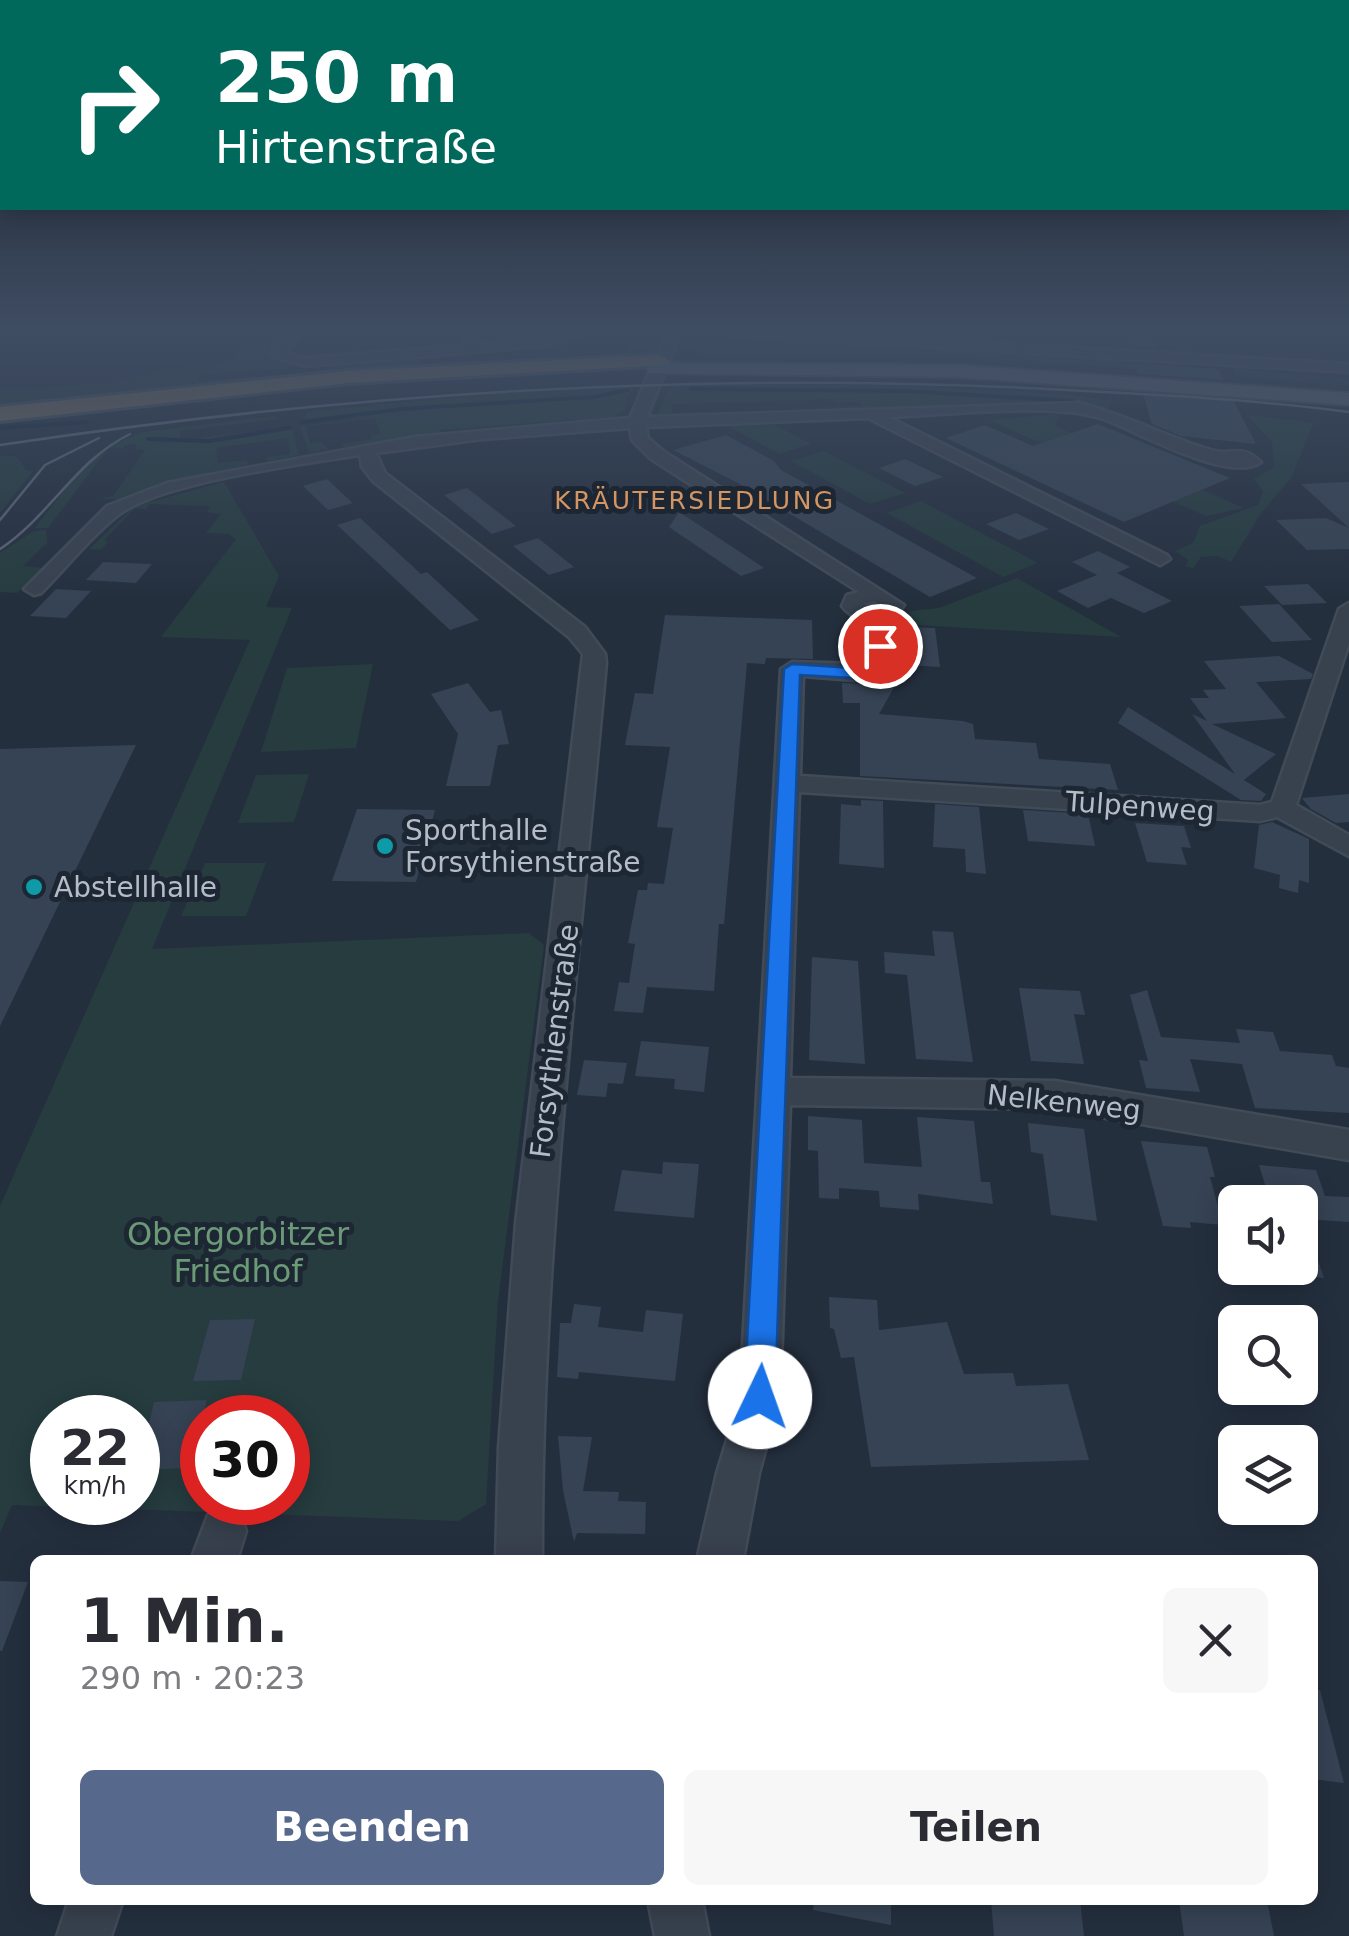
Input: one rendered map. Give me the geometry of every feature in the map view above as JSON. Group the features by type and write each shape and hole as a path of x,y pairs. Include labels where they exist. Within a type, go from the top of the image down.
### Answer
{"street":[{"path":"34,589 113,510 127,503 213,479 367,448 481,432 632,421"},
{"path":"637,421 640,440 658,455 884,610 869,668 854,673 792,669 760,1397 738,1473 721,1555"},
{"path":"888,421 1160,559"},
{"path":"1125,421 1219,457"},
{"name":"Forsythienstraße","path":"367,448 371,467 379,478 559,618 594,654 522,1358 519,1555"},
{"path":"1349,610 1289,795 1281,808 1349,847"},
{"name":"Tulpenweg","path":"788,784 1260,813 1281,808"},
{"name":"Nelkenweg","path":"775,1091 1055,1095 1349,1145"},
{"path":"84,1936 94,1905"},
{"path":"676,1905 682,1936"}],"green space":[{"path":"258,421 180,431 180,440 288,428 293,432 299,455 268,461 265,457 290,454 288,438 216,448 218,463 245,460 251,465 125,499 100,499 113,496 145,450 135,449 137,444 122,449 107,447 143,432"},
{"path":"346,421 306,426 310,443 321,442 329,449 309,453 300,426"},
{"path":"376,421 555,421 440,430 440,434 348,448 339,444 381,434"},
{"path":"992,421 1056,421 1055,426 1244,508 1206,516"},
{"path":"1253,421 1314,423 1291,478 1262,512 1231,562 1218,556 1201,557 1193,568 1186,566 1188,560 1175,551 1193,543 1200,526 1258,505 1263,491 1254,479 1274,467 1272,442"},
{"path":"775,425 811,444 779,454 728,426"},
{"path":"104,448 107,450 48,528 35,528 88,460"},
{"path":"824,451 905,493 870,504 791,461"},
{"path":"0,455 17,457 27,471 34,470 0,513"},
{"name":"Obergorbitzer Friedhof","path":"224,482 279,576 266,607 292,608 152,949 529,933 544,945 498,1301 486,1504 458,1521 310,1516 310,1395 180,1395 180,1511 160,1510 160,1395 30,1395 30,1506 12,1505 0,1533 0,1206 250,640 161,637 236,539 229,534 206,533 221,514 207,512 210,506 150,504 146,509 135,508 104,540 108,542 101,550 89,549 135,506"},
{"path":"921,501 1038,563 1003,577 887,513"},
{"path":"46,530 47,543 23,566 42,568 17,593 0,592 0,553 34,531"},
{"path":"1017,578 1121,637 898,624 911,611 939,608"},
{"path":"373,664 356,748 261,752 287,668"},
{"path":"309,774 294,822 238,823 256,775"},
{"path":"205,863 266,863 246,916 181,916"}],"building":[{"path":"1244,421 1256,444 1181,436 1152,424"},
{"path":"1098,424 1230,478 1124,522 946,438 985,425 1033,446"},
{"path":"726,435 774,461 781,470 977,578 930,597 738,483 673,450"},
{"path":"905,459 943,477 915,486 879,468"},
{"path":"327,479 353,503 328,510 303,486"},
{"path":"1349,482 1349,528 1301,484"},
{"path":"467,488 516,526 492,534 444,495"},
{"path":"679,512 764,568 741,576 669,527"},
{"path":"1016,513 1049,529 1019,540 986,524"},
{"path":"360,518 479,620 450,630 337,525"},
{"path":"1326,518 1349,528 1349,549 1307,550 1276,520"},
{"path":"538,538 574,567 549,575 513,546"},
{"path":"1098,551 1130,567 1117,573 1172,601 1144,613 1111,598 1088,608 1057,591 1097,575 1072,562"},
{"path":"103,562 152,564 136,583 86,580"},
{"path":"1308,584 1327,603 1282,605 1264,586"},
{"path":"56,589 91,591 66,618 30,616"},
{"path":"1279,604 1312,640 1272,642 1239,606"},
{"path":"665,615 812,620 813,659 766,658 765,664 747,663 724,924 719,924 714,991 647,987 643,1013 614,1011 619,982 629,983 635,944 628,943 638,890 647,890 648,883 664,884 673,828 657,827 670,747 625,745 635,693 653,694"},
{"path":"905,627 935,628 940,667 907,665 879,714 963,721 973,724 975,739 1036,743 1039,759 1110,764 1118,790 860,776 860,703 843,703 842,683 867,684 880,675"},
{"path":"1279,656 1313,674 1311,679 1256,682 1286,718 1212,724 1276,754 1244,780 1266,794 1261,801 1241,800 1118,723 1128,707 1235,774 1192,714 1207,721 1190,698 1209,698 1203,690 1226,689 1204,661"},
{"path":"468,683 490,712 501,710 509,744 498,745 490,786 446,786 458,734 431,694"},
{"name":"Abstellhalle","path":"136,745 0,1026 0,749"},
{"path":"1349,794 1349,822 1336,823 1311,809 1302,798"},
{"path":"861,800 883,801 884,868 839,864 841,804 861,806"},
{"path":"935,804 979,807 986,874 966,872 965,849 933,847"},
{"name":"Sporthalle Forsythienstraße","path":"357,809 435,810 416,882 332,881"},
{"path":"1023,810 1088,814 1095,846 1028,841"},
{"path":"1272,822 1309,839 1309,883 1299,880 1298,893 1279,888 1280,875 1254,868 1259,825"},
{"path":"1135,823 1184,826 1191,848 1181,847 1187,865 1147,862"},
{"path":"932,931 953,932 973,1062 916,1059 907,975 885,973 884,952 935,956"},
{"path":"812,957 858,961 865,1064 809,1060"},
{"path":"1019,988 1080,991 1085,1015 1074,1014 1084,1064 1031,1061"},
{"path":"1147,990 1161,1037 1240,1043 1236,1029 1273,1032 1280,1051 1332,1055 1336,1066 1349,1068 1349,1113 1255,1108 1242,1064 1190,1059 1200,1092 1146,1088 1139,1060 1148,1061 1130,995"},
{"path":"641,1041 709,1047 704,1092 674,1089 675,1079 635,1076"},
{"path":"584,1060 627,1063 623,1084 608,1083 606,1097 577,1095"},
{"path":"808,1116 862,1120 864,1163 922,1167 917,1117 974,1121 981,1182 990,1182 993,1204 918,1194 919,1210 880,1207 879,1191 839,1188 839,1199 819,1198 818,1151 808,1150"},
{"path":"1028,1123 1084,1129 1097,1221 1051,1215 1043,1154 1031,1152"},
{"path":"1141,1141 1207,1147 1215,1177 1210,1177 1218,1225 1190,1222 1191,1228 1163,1226"},
{"path":"663,1162 699,1164 694,1218 614,1211 622,1170 662,1174"},
{"path":"1259,1165 1316,1170 1325,1196 1349,1197 1349,1222 1318,1220 1318,1185 1265,1185"},
{"path":"829,1297 877,1300 879,1330 947,1322 964,1374 1013,1373 1016,1386 1068,1384 1089,1460 871,1467 854,1357 841,1358 834,1329 830,1328"},
{"path":"574,1304 601,1307 598,1327 643,1332 646,1310 683,1314 675,1381 579,1372 578,1379 557,1377 560,1323 571,1323"},
{"path":"255,1319 241,1380 193,1381 210,1320"},
{"path":"180,1401 180,1468 160,1469 160,1402"},
{"path":"558,1436 592,1437 583,1491 619,1492 618,1501 646,1502 645,1534 577,1533 574,1542 563,1490"},
{"path":"0,1581 28,1582 2,1651 0,1651"},
{"path":"1318,1690 1320,1690 1344,1783 1318,1780"},
{"path":"814,1905 891,1905 891,1925 813,1910"},
{"path":"991,1905 1081,1905 1084,1936 994,1936"},
{"path":"1180,1905 1268,1905 1274,1936 1184,1936"}],"waterway":[{"path":"302,422 307,421"},
{"path":"0,428 87,422"},
{"path":"148,439 209,441 289,428"}],"tram line":[{"path":"0,445 180,421"},
{"path":"0,549 34,521 94,459 130,434"},
{"path":"0,520 45,465 99,438"}],"place":[{"name":"Sporthalle Forsythienstraße","path":"385,846"},
{"name":"Abstellhalle","path":"34,887"}],"district":[{"name":"KRÄUTERSIEDLUNG","path":"695,500"}],"route":[{"path":"760,1397 792,669 854,673 869,668 880,646"}]}
